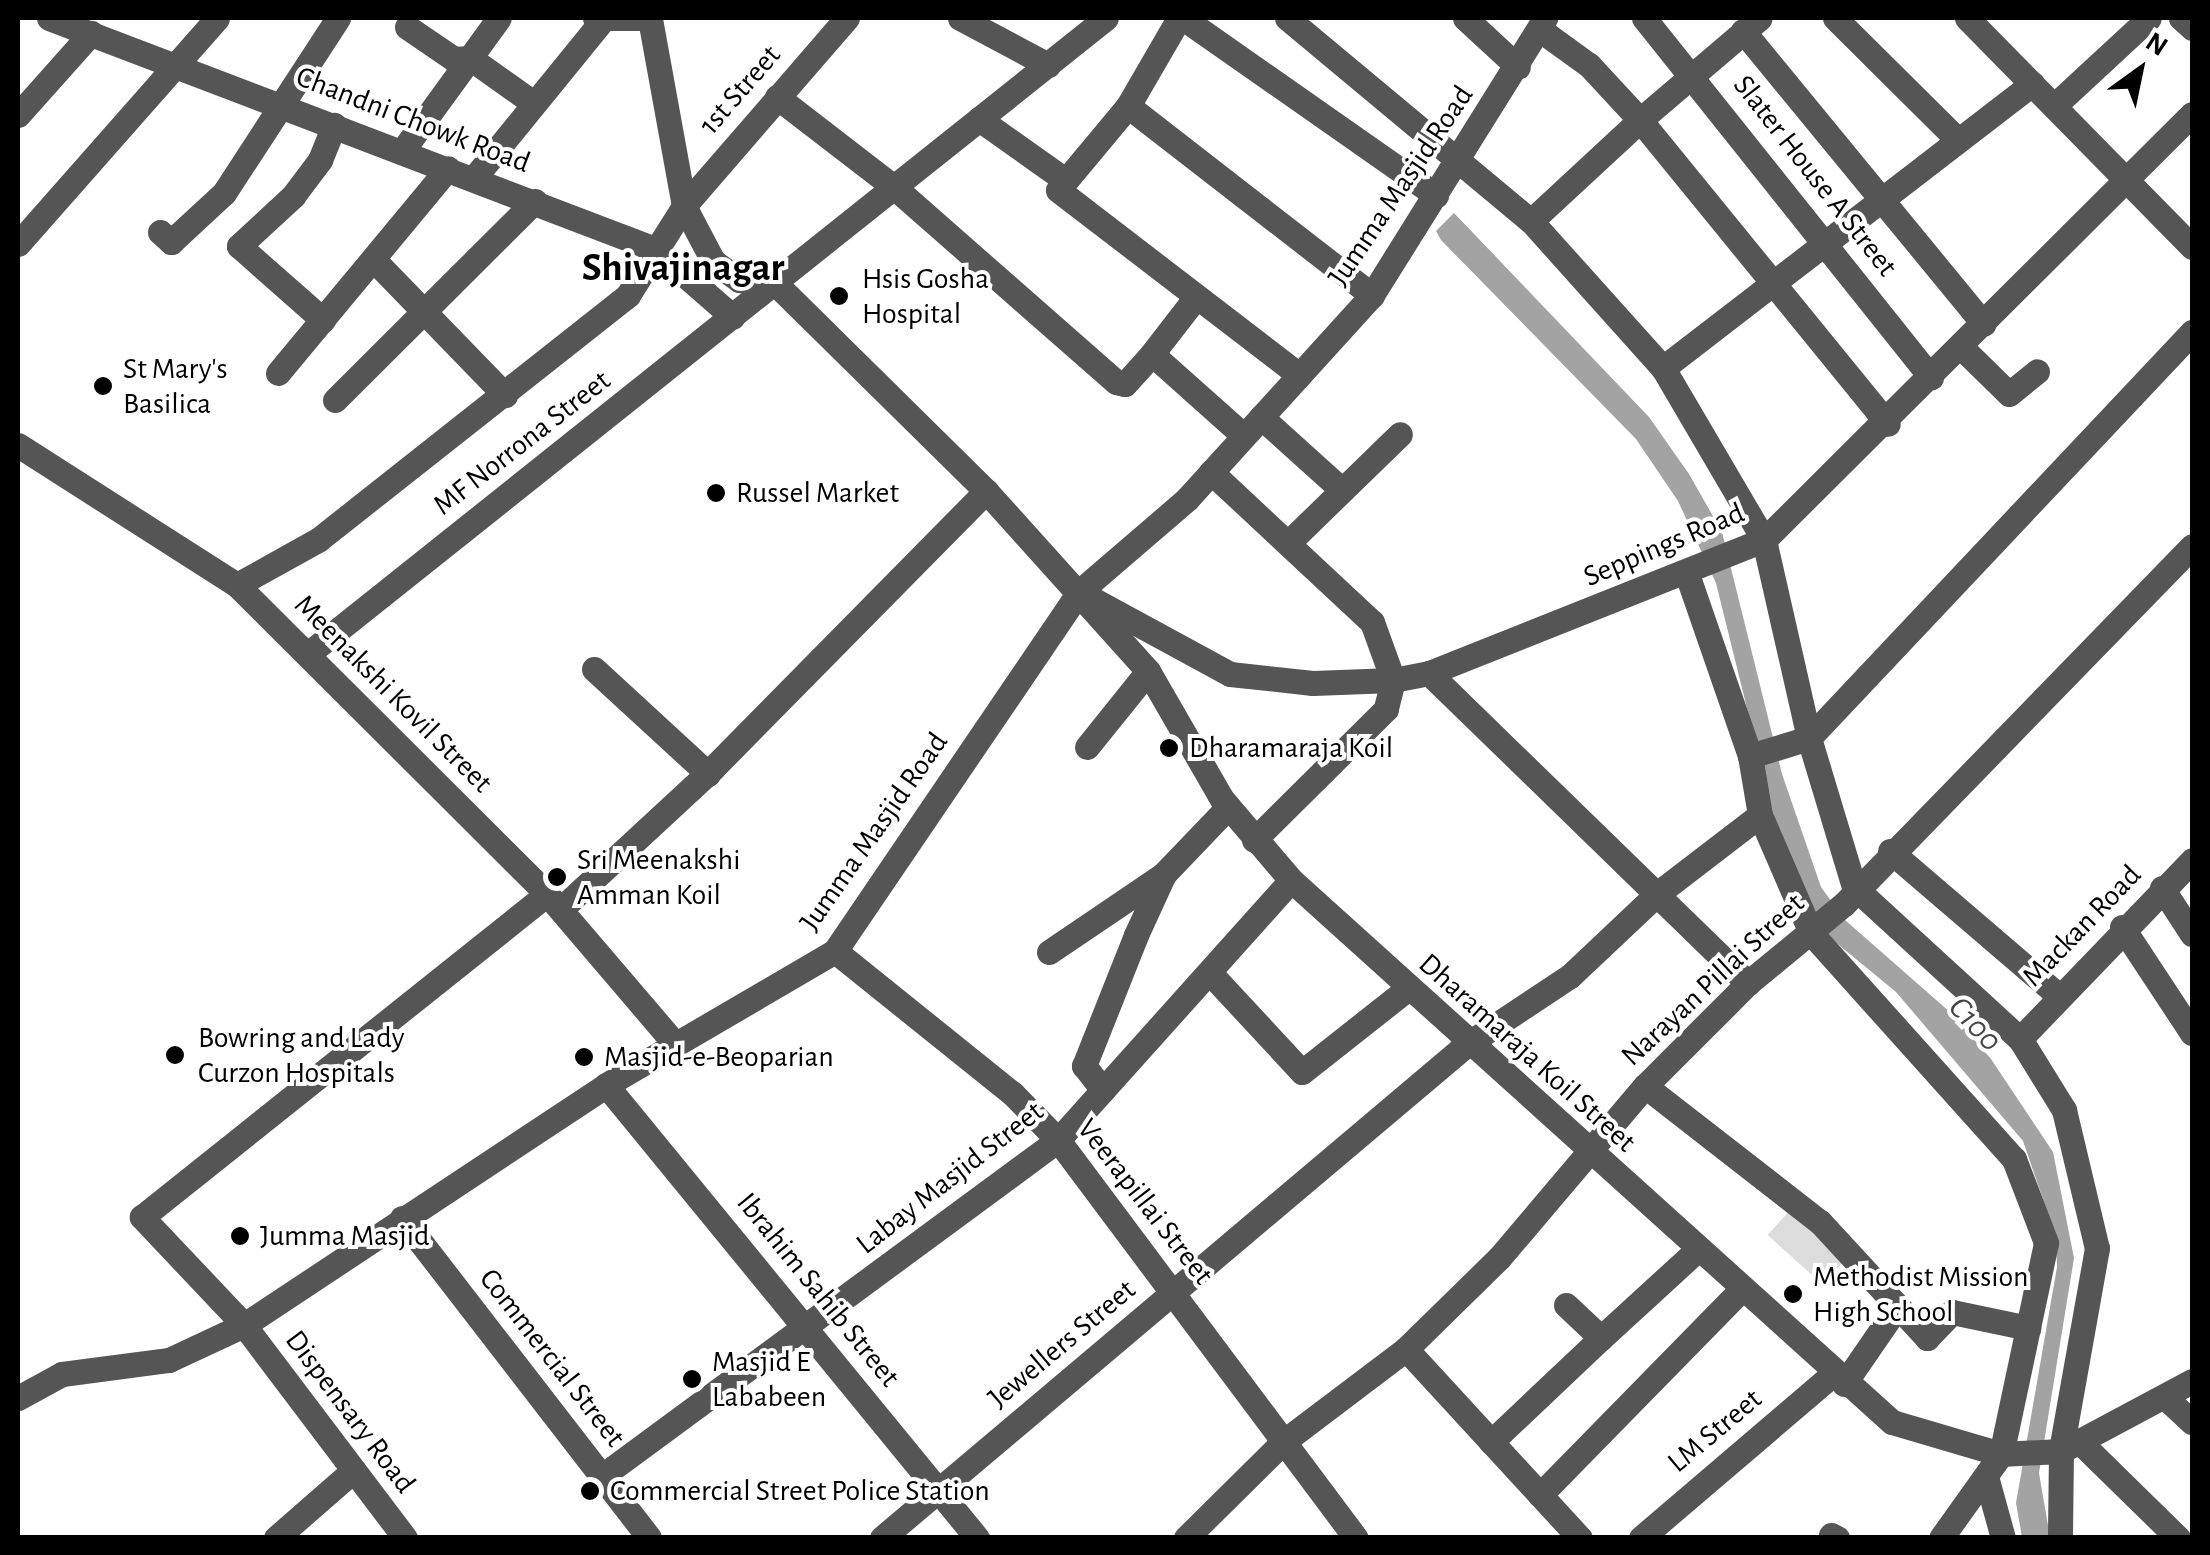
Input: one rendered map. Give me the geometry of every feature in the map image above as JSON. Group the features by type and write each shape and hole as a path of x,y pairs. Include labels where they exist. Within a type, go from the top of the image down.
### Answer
{"street":[{"name":"Chandni Chowk Road","path":"49,18 654,248 733,318"},
{"path":"18,244 180,67 217,18"},
{"path":"160,232 171,242 224,192 338,18"},
{"path":"403,150 499,18"},
{"path":"474,178 598,20 650,18 684,206 714,261 739,280 776,284"},
{"name":"1st Street","path":"654,248 684,206 847,18"},
{"path":"960,18 1048,65"},
{"name":"MF Norrona Street","path":"309,653 1106,18"},
{"path":"1299,375 1058,190 1128,106 1181,18 1436,195"},
{"path":"1287,18 1456,164 1532,222 1663,368 1764,540 1849,896 2020,1039 2064,1110 2097,1248 2064,1450 2060,1538"},
{"path":"1465,18 1518,67"},
{"name":"Slater House A Street","path":"1644,18 1693,74 1931,377"},
{"path":"1834,18 1958,140"},
{"path":"1967,18 2192,247"},
{"path":"2054,106 2149,18"},
{"path":"2181,18 2192,28"},
{"path":"402,21 454,59 470,58 532,102"},
{"path":"1542,23 1589,65 1640,120 1888,424"},
{"name":"Jumma Masjid Road","path":"18,1398 62,1374 170,1360 244,1326 606,1085 836,951 1079,592 1211,472 1372,295 1542,23"},
{"path":"1532,222 1640,120 1751,24 1880,196 1984,324"},
{"path":"18,115 92,33"},
{"path":"1663,368 1769,281 2032,84"},
{"path":"777,97 894,187 1116,382 1125,384 1196,297"},
{"path":"1128,106 1372,295"},
{"name":"Seppings Road","path":"1079,592 1230,674 1313,682 1394,680 1429,672 1687,574 1764,540 1888,424 2125,178 2192,114"},
{"path":"979,119 1065,180"},
{"path":"324,320 239,246 293,196 320,160 334,124"},
{"path":"278,372 375,262 448,168"},
{"path":"335,400 535,202"},
{"name":"MF Norrona Street","path":"237,585 318,540 628,295 654,248"},
{"path":"375,262 505,394"},
{"name":"Dharamaraja Koil Street","path":"776,284 986,491 1148,671 1228,807 1254,840 1291,880 1466,1044 1838,1379 1892,1422 2010,1453 2064,1450"},
{"path":"1750,756 1809,738 2192,332"},
{"path":"1961,347 2010,394 2038,371"},
{"path":"1152,354 1342,490"},
{"path":"1288,543 1400,434"},
{"name":"Meenakshi Kovil Street","path":"18,445 237,585 554,902 675,1044"},
{"path":"1211,472 1372,622 1394,680 1386,709 1254,840"},
{"path":"554,902 708,774 986,491"},
{"name":"Narayan Pillai Street","path":"1186,1538 1283,1442 1406,1349 1533,1222 1645,1086 1748,983 1849,896 2192,546"},
{"path":"1687,574 1750,756 1760,815 1814,930 2014,1159 2046,1243 2028,1328 2010,1453 1941,1538"},
{"path":"594,669 708,774"},
{"path":"1086,747 1148,671"},
{"path":"1429,672 1748,983"},
{"path":"1050,952 1164,874 1228,807"},
{"name":"Jewellers Street","path":"882,1538 1466,1044 1575,972 1658,894 1760,815"},
{"path":"1890,851 2059,996"},
{"name":"Mackan Road","path":"2020,1039 2122,926 2192,860"},
{"path":"1103,1090 1084,1066 1164,874"},
{"name":"Labay Masjid Street","path":"602,1476 808,1328 1058,1140 1291,880"},
{"path":"2162,888 2192,934"},
{"name":"Dispensary Road","path":"405,1538 244,1326 142,1216 554,902"},
{"path":"2122,926 2192,1033"},
{"name":"Veerapillai Street","path":"836,951 1013,1094 1058,1140 1356,1538"},
{"path":"1210,973 1302,1072 1408,988"},
{"name":"Ibrahim Sahib Street","path":"606,1085 977,1538"},
{"path":"1645,1086 1820,1222 1927,1338 1952,1312 2028,1328"},
{"name":"Commercial Street","path":"402,1218 650,1538"},
{"path":"1491,1442 1696,1251"},
{"path":"1540,1495 1740,1290"},
{"path":"1566,1305 1600,1338"},
{"name":"LM Street","path":"1641,1538 1838,1379 1897,1308"},
{"path":"1406,1349 1580,1538"},
{"path":"2064,1450 2166,1399 2192,1381"},
{"path":"2166,1399 2192,1422"},
{"path":"2064,1450 2178,1538"},
{"path":"276,1538 354,1470"},
{"path":"1987,1480 2003,1538"}],"shaded area":[{"path":"1454,213 1649,417 1689,474 1722,532 1782,774 1821,887 1845,920 1951,1013 1991,1059 2053,1152 2074,1258 2039,1473 2050,1537 2022,1537 2016,1503 2057,1267 2056,1237 2023,1141 1896,992 1828,936 1785,862 1716,583 1678,501 1636,439 1441,240 1436,231"},
{"path":"1791,1209 1846,1259 1823,1285 1768,1235"}],"place":[{"name":"Hsis Gosha Hospital","path":"839,296"},
{"name":"St Mary's Basilica","path":"103,386"},
{"name":"Russel Market","path":"716,493"},
{"name":"Dharamaraja Koil","path":"1169,748"},
{"name":"Sri Meenakshi Amman Koil","path":"557,877"},
{"name":"Bowring and Lady Curzon Hospitals","path":"175,1055"},
{"name":"Masjid-e-Beoparian","path":"584,1057"},
{"name":"Jumma Masjid","path":"240,1236"},
{"name":"Methodist Mission High School","path":"1793,1294"},
{"name":"Masjid E Lababeen","path":"692,1379"},
{"name":"Commercial Street Police Station","path":"590,1491"}],"district":[{"name":"Shivajinagar","path":"683,268"}],"water label":[{"name":"C100","path":"1975,1024"}]}
